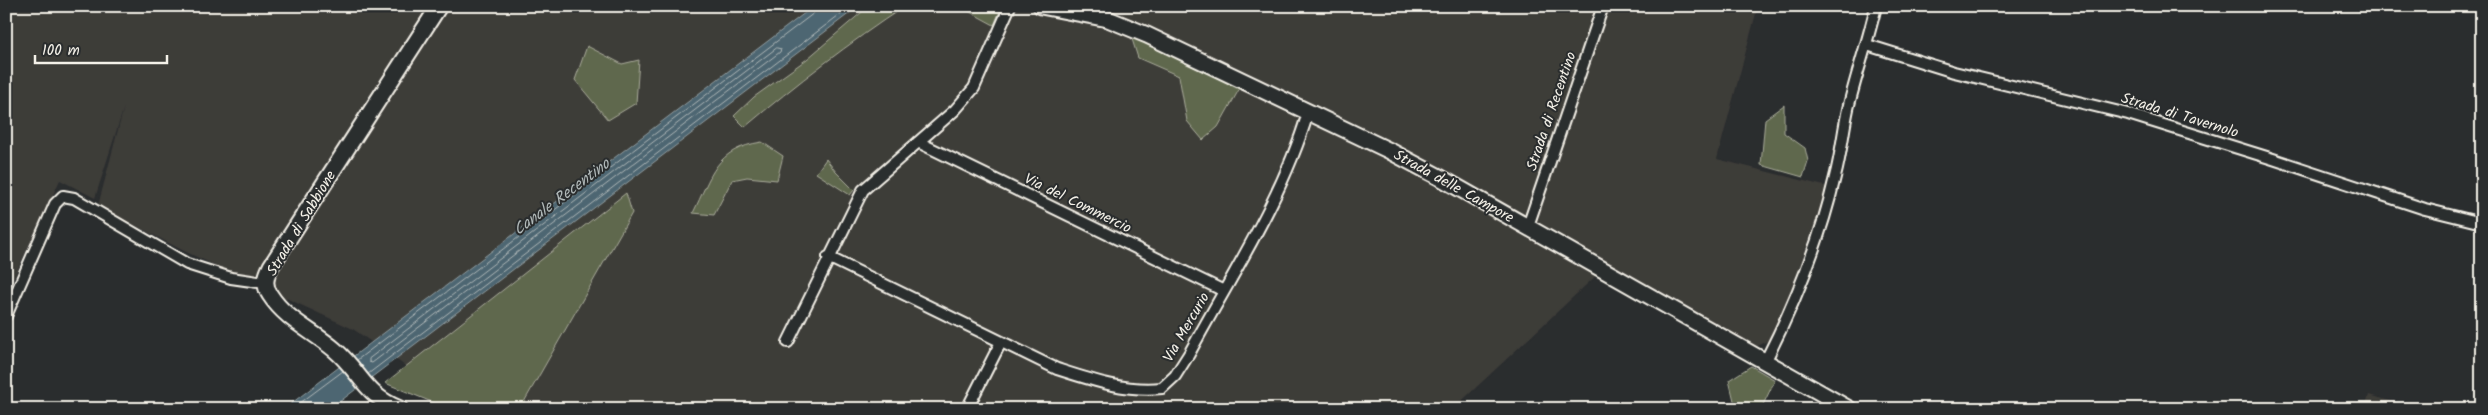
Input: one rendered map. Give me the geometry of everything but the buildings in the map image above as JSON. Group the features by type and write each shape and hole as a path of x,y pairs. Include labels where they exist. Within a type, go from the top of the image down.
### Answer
{"street":[{"name":"Strada di Sabbione","path":"400,409 374,396 341,356 288,316 269,294 266,284 271,266 439,6"},
{"path":"788,342 828,257 863,190 955,110 974,88 1010,6"},
{"name":"Strada delle Campore","path":"1041,6 1108,19 1146,35 1390,151 1528,226 1849,409"},
{"name":"Strada di Recentino","path":"1528,226 1603,6"},
{"path":"1765,362 1793,307 1815,247 1835,177 1848,109 1867,45 1876,6"},
{"name":"Strada di Tavernolo","path":"1867,45 1954,72 2128,114 2425,209 2482,223"},
{"name":"Via Mercurio","path":"828,257 1057,369 1092,381 1128,388 1162,388 1175,376 1189,354 1270,208 1299,143 1308,113"},
{"name":"Via del Commercio","path":"918,142 1224,291"},
{"path":"6,316 55,204 63,196 74,198 187,264 230,278 266,284"},
{"path":"967,409 1001,342"}],"shaded area":[{"path":"6,6 1758,6 1717,159 1828,187 1775,337 1754,348 1601,271 1453,409 466,409 353,329 184,251 98,206 124,107 95,198 60,180 6,294"},
{"path":"2369,395 2419,409 2364,409"}],"green space":[{"path":"869,6 905,6 823,64 745,127 734,116 754,97 807,59"},
{"path":"959,6 1002,6 994,25"},
{"path":"1131,36 1241,86 1218,127 1203,140 1187,121 1179,76 1138,58"},
{"path":"587,46 622,64 639,60 636,103 608,120 575,80"},
{"path":"1784,105 1784,133 1805,148 1808,161 1803,177 1761,165 1765,119"},
{"path":"762,142 783,156 777,180 747,177 732,180 714,215 693,213 717,166 734,151"},
{"path":"826,159 854,190 850,195 816,173"},
{"path":"626,193 632,213 520,409 449,409 385,383"},
{"path":"1751,366 1775,380 1761,409 1736,409 1729,380"}],"water":[{"path":"814,6 859,6 330,409 284,409"}],"water label":[{"name":"Canale Recentino","path":"561,196"}]}
